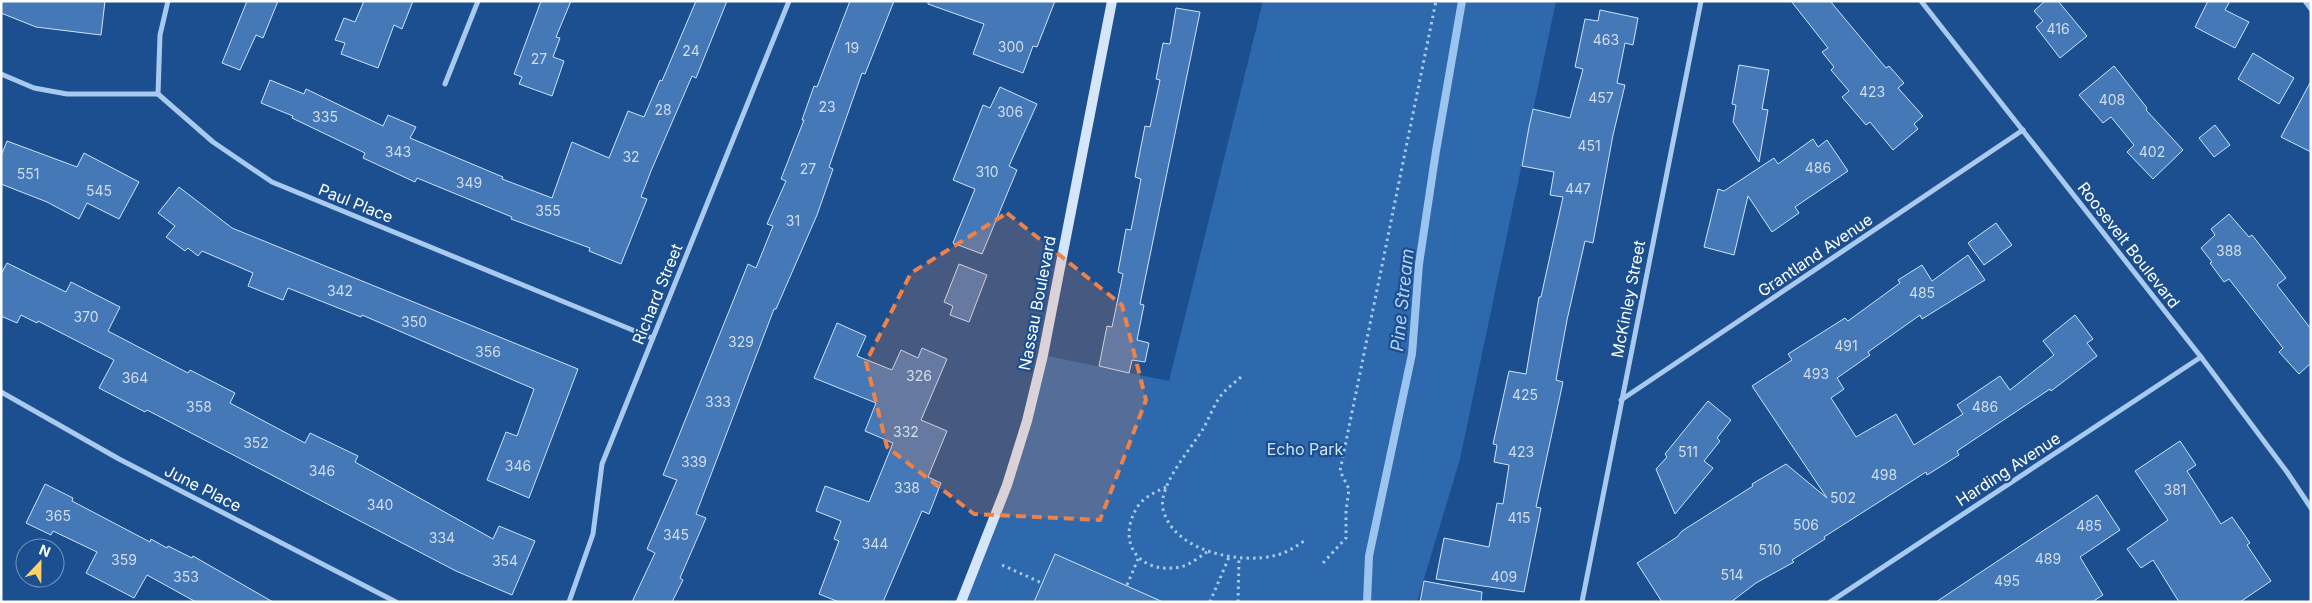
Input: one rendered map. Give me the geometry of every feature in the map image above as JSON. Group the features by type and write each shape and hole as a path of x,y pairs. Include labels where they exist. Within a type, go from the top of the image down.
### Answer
{"main road":[{"name":"Nassau Boulevard","path":"961,602 1007,485 1027,421 1043,355 1112,1"}],"street":[{"path":"1,74 34,88 67,94 158,94 160,35 168,1"},
{"path":"444,84 478,1"},
{"name":"Richard Street","path":"569,602 593,534 602,464 788,1"},
{"name":"McKinley Street","path":"1582,602 1701,1"},
{"name":"Roosevelt Boulevard","path":"1921,1 2201,357 2311,508"},
{"path":"2305,1 2311,9"},
{"name":"Paul Place","path":"158,94 213,142 272,182 652,338"},
{"name":"Grantland Avenue","path":"1621,400 2023,130"},
{"name":"Harding Avenue","path":"1830,602 2201,357"},
{"name":"June Place","path":"1,392 119,459 396,602"}],"path":[{"path":"1323,563 1346,538 1346,511 1349,489 1340,471 1436,1"},
{"path":"1241,377 1222,393 1167,486 1163,500 1167,518 1178,533 1208,551 1229,557 1276,555 1291,550 1304,540"},
{"path":"1167,486 1149,495 1139,505 1132,519 1129,533 1130,547 1138,559 1154,565 1180,566 1208,551"},
{"path":"1210,602 1229,557"},
{"path":"1238,602 1239,558"},
{"path":"1127,586 1138,559"},
{"path":"1002,565 1042,583"}],"highlighted area":[{"path":"1007,213 1122,305 1146,400 1100,520 974,514 887,447 866,362 911,273"}],"green space":[{"name":"Echo Park","path":"1263,1 1556,1 1460,459 1417,602 961,602 1007,485 1043,355 1169,381"}],"building":[{"path":"1,1 105,1 101,35 36,27 1,13"},
{"path":"247,1 278,1 263,38 256,35 240,70 222,63"},
{"path":"364,1 413,1 402,29 394,25 378,68 341,54 345,43 335,40 344,18 355,22"},
{"path":"541,1 571,1 556,37 560,38 553,57 564,61 552,96 519,84 522,77 514,74"},
{"path":"696,1 727,1 696,78 692,76 651,171 641,197 647,199 621,264 589,251 590,248 511,219 512,217 417,178 415,182 363,158 365,153 292,118 293,116 261,103 270,80 304,94 306,89 383,126 388,115 416,127 410,138 503,177 502,179 552,198 572,142 609,158 628,111 644,117 660,80 662,81"},
{"path":"850,1 894,1 865,74 862,73 829,167 833,169 817,215 776,309 774,309 696,514 706,518 680,578 683,580 672,602 632,602 655,553 647,549 677,480 663,475 748,264 756,268 773,226 767,224 786,181 781,179 804,120 802,120 814,86 817,87"},
{"path":"928,1 1055,1 1037,47 1033,46 1023,73 973,54 984,24 928,4"},
{"path":"1791,1 1830,1 1886,68 1889,66 1904,83 1898,88 1923,116 1914,124 1918,129 1893,150 1870,122 1866,125 1842,97 1849,91 1831,70 1834,67 1822,52 1828,48"},
{"path":"2045,1 2058,1 2087,36 2060,58 2036,27 2043,21 2034,11"},
{"path":"2208,1 2230,1 2225,10 2249,22 2235,48 2195,27"},
{"path":"1176,8 1200,12 1140,304 1144,305 1137,340 1149,343 1145,362 1132,360 1129,373 1099,366 1107,326 1112,327 1123,274 1118,272 1126,229 1131,230 1141,179 1135,177 1145,126 1150,127 1160,80 1156,79 1163,43 1170,44"},
{"path":"1600,10 1638,18 1633,45 1625,43 1617,83 1625,85 1613,135 1593,243 1585,241 1567,320 1556,380 1563,382 1536,507 1541,508 1524,592 1436,579 1444,538 1489,547 1497,503 1503,504 1509,465 1494,462 1497,445 1493,444 1509,371 1526,374 1539,297 1541,297 1563,197 1550,195 1554,172 1522,166 1529,127 1533,109 1570,118 1583,69 1575,67 1585,19 1598,21"},
{"path":"2253,53 2294,78 2279,104 2238,79"},
{"path":"1739,65 1769,70 1762,109 1768,110 1759,162 1733,122 1736,105 1732,104"},
{"path":"2114,66 2147,108 2146,110 2183,150 2153,179 2127,152 2134,145 2111,117 2103,123 2079,95"},
{"path":"2311,81 2311,152 2281,137"},
{"path":"1000,87 1037,104 1009,166 1017,170 982,254 953,243 975,189 953,180 983,105 990,108"},
{"path":"2215,125 2230,145 2214,157 2199,138"},
{"path":"1813,139 1818,147 1827,140 1848,171 1795,207 1799,213 1772,232 1748,196 1734,255 1704,247 1718,189 1724,191 1774,158 1778,164"},
{"path":"7,141 77,167 84,153 139,182 119,219 87,203 79,219 47,202 1,184 1,156"},
{"path":"179,187 232,228 578,369 529,498 487,480 506,432 517,436 534,389 362,315 361,317 288,288 283,300 248,286 253,273 202,251 198,256 188,248 185,251 166,237 175,226 158,213"},
{"path":"2229,214 2249,237 2252,235 2286,278 2277,285 2311,329 2311,363 2299,374 2279,352 2283,348 2229,279 2224,282 2201,248 2215,235 2211,229"},
{"path":"1996,223 2012,245 1984,265 1968,243"},
{"path":"1968,255 1985,280 1922,319 1920,315 1868,352 1870,355 1837,378 1844,389 1831,398 1856,437 1896,414 1914,445 1963,414 1957,405 2000,376 2010,390 2054,355 2043,341 2075,315 2093,339 2087,343 2097,356 2051,391 2050,389 1957,451 1959,455 1927,475 1926,472 1824,537 1825,539 1792,560 1794,562 1756,583 1731,602 1662,602 1637,563 1677,537 1682,531 1753,486 1752,484 1786,464 1827,498 1752,386 1792,360 1788,354 1845,318 1848,321 1900,283 1898,280 1922,265 1932,281"},
{"path":"7,263 66,292 71,282 120,307 108,331 188,373 190,370 235,393 230,403 305,443 310,433 358,456 355,462 493,539 499,526 535,541 512,595 456,571 147,410 145,412 99,388 114,360 38,321 37,323 21,315 17,323 1,316 1,274"},
{"path":"959,264 987,275 969,322 950,315 953,306 944,302"},
{"path":"837,323 866,336 857,356 892,370 901,350 918,358 922,348 947,359 921,420 947,431 928,477 941,483 929,514 922,511 883,602 839,602 819,594 839,541 834,539 841,521 816,511 825,486 869,502 893,443 865,431 876,403 814,378"},
{"path":"1708,401 1731,420 1717,438 1720,441 1704,461 1713,468 1675,514 1656,469 1667,457 1665,454"},
{"path":"2180,441 2196,465 2187,471 2221,524 2232,517 2250,543 2247,545 2271,581 2240,602 2179,602 2153,560 2141,568 2127,549 2168,520 2135,471"},
{"path":"45,484 73,498 72,501 150,542 151,539 167,548 168,546 192,558 193,556 273,602 196,602 147,575 134,598 86,573 97,552 53,531 51,535 26,523"},
{"path":"2097,495 2120,530 2080,557 2103,595 2092,602 1936,602"},
{"path":"1055,554 1163,602 1034,602"},
{"path":"1424,581 1482,592 1481,602 1420,602"}],"waterway":[{"name":"Pine Stream","path":"1367,602 1369,556 1412,354 1419,264 1462,1"}]}
